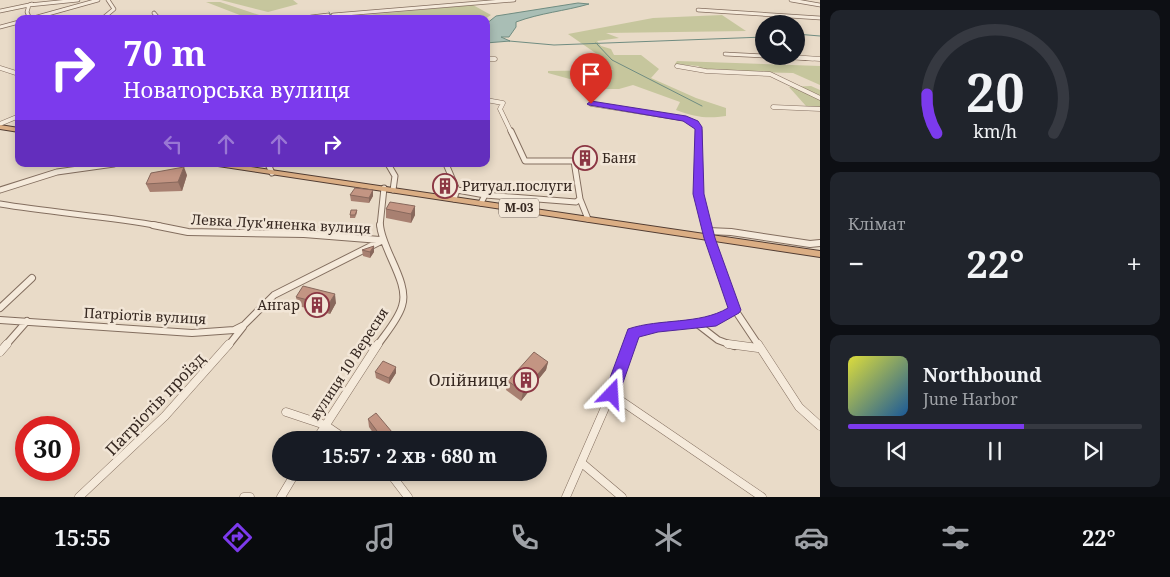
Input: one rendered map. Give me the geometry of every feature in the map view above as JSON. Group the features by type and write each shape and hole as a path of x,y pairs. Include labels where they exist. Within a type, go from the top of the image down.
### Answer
{"highway":[{"path":"0,126 15,129"},
{"name":"М-03","path":"236,167 454,199 483,199 588,219 709,234 820,254"}],"street":[{"path":"0,11 44,0"},
{"path":"29,4 78,0"},
{"path":"44,15 98,0"},
{"path":"107,15 114,9 108,0"},
{"path":"331,15 514,0"},
{"path":"791,0 820,6"},
{"path":"28,15 29,4"},
{"path":"698,10 820,18"},
{"path":"0,28 15,23"},
{"path":"726,54 755,55"},
{"path":"805,58 820,59"},
{"path":"490,59 495,59"},
{"path":"677,66 714,72 770,74 820,98"},
{"path":"0,68 15,73"},
{"path":"490,101 502,103 500,109 525,161 574,161 580,199 588,219"},
{"path":"591,104 679,117 695,123 700,129 698,194 709,234 735,310 758,348 799,407 820,426"},
{"path":"773,107 820,109"},
{"path":"0,126 15,118"},
{"path":"0,190 57,172 93,167"},
{"path":"269,167 272,173"},
{"name":"вулиця 10 Вересня","path":"321,431 402,307 405,294 382,240 380,207 395,176 390,167"},
{"path":"447,167 457,190 454,199"},
{"path":"457,190 483,199 576,202 580,199"},
{"name":"Левка Лук'яненка вулиця","path":"0,204 49,212 113,217 195,232 304,234 382,240"},
{"path":"709,234 731,232 810,244 820,243"},
{"name":"Патріотів вулиця","path":"0,320 204,333 234,330 244,325 274,295 382,240"},
{"path":"0,308 32,278"},
{"path":"566,497 583,464 612,394 633,333 658,327 716,321 735,310"},
{"path":"0,352 27,321"},
{"path":"696,323 719,342 729,346 758,348"},
{"name":"Патріотів проїзд","path":"80,497 134,450 177,405 244,325"},
{"path":"612,394 762,497"},
{"path":"286,412 325,425 334,431"},
{"path":"583,464 622,497"},
{"path":"281,497 291,481"},
{"path":"395,481 408,497"},
{"path":"244,497 250,497"}],"green space":[{"path":"221,0 293,0 298,4 268,12"},
{"path":"206,2 220,2 259,15 240,15"},
{"path":"473,5 491,15 490,16 366,15"},
{"path":"722,15 746,31 606,33 619,38 597,41 601,46 611,49 614,55 641,55 659,69 651,78 696,98 726,108 726,116 695,116 676,110 680,102 633,85 619,89 606,89 548,73 548,71 613,70 605,63 607,61 568,34 653,18"},
{"path":"677,61 820,66 820,85 793,73 706,71 698,66 675,64"},
{"path":"811,86 820,90 820,107 806,106 789,87"}],"shaded area":[{"path":"578,3 589,4 534,16 516,22 516,27 509,37 501,37 510,41 490,43 490,21 496,16"}],"building":[{"path":"184,167 178,182 146,184 151,173"},
{"path":"355,188 373,190 369,198 350,195"},
{"path":"390,202 415,206 411,214 386,209"},
{"path":"351,210 357,210 355,215 350,215"},
{"path":"374,246 370,252 362,250"},
{"path":"303,286 335,294 328,305 296,297"},
{"name":"Олійниця","path":"534,352 548,362 523,392 508,381"},
{"path":"383,361 396,367 389,378 375,372"},
{"path":"376,413 391,431 377,431 368,419"}],"waterway":[{"path":"805,35 820,36"},
{"path":"596,43 755,37"},
{"path":"509,41 554,45 596,43"},
{"path":"596,43 612,60 702,106"}],"place":[{"name":"Баня","path":"585,158"},
{"name":"Ритуал.послуги","path":"445,186"},
{"name":"Ангар","path":"317,305"},
{"name":"Олійниця","path":"526,380"}],"route":[{"path":"591,104 686,118 695,123 700,129 698,194 710,238 735,310 716,321 658,327 633,333 612,394"}]}
